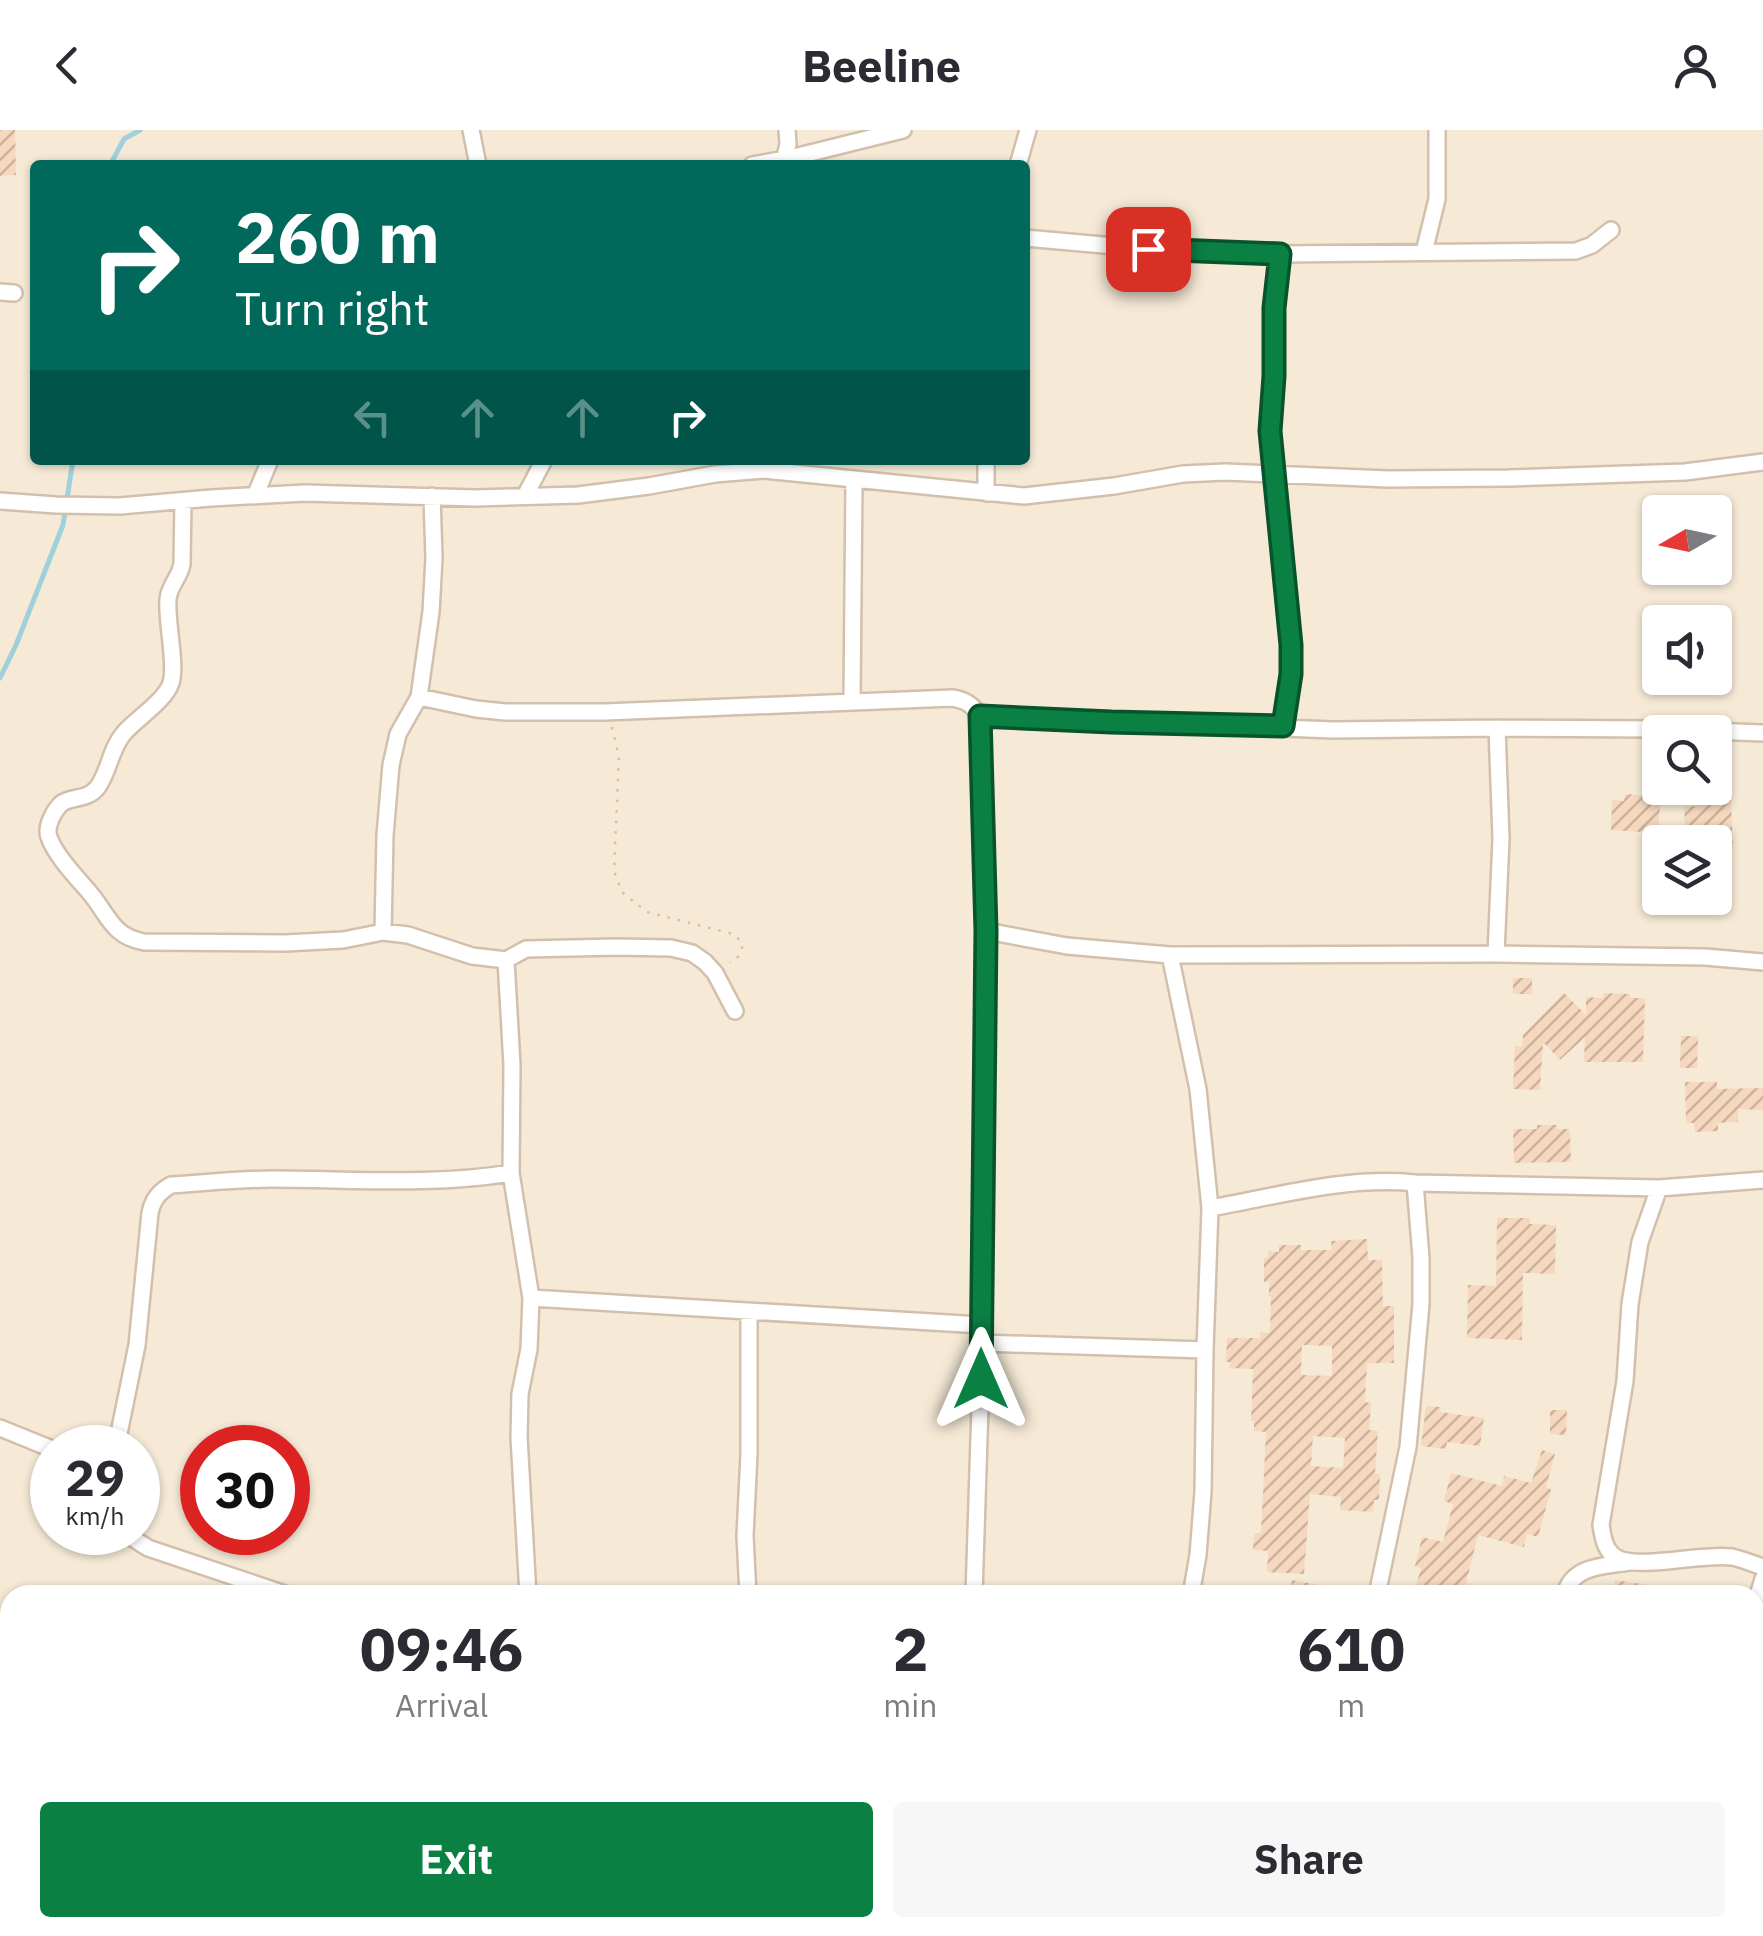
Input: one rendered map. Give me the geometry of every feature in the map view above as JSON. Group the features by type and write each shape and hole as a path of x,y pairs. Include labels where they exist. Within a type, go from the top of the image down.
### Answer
{"street":[{"path":"471,130 477,160"},
{"path":"785,160 787,130"},
{"path":"792,160 903,130"},
{"path":"1019,160 1028,130"},
{"path":"1424,252 1436,199 1437,130"},
{"path":"1030,238 1148,249 1280,254 1576,251 1592,245 1611,230"},
{"path":"1280,254 1270,431 1291,645 1283,726"},
{"path":"0,501 120,506 304,494 475,498 578,494 649,486 764,465 854,480 1024,496 1184,474 1388,480 1508,478 1685,472 1763,462"},
{"path":"255,496 268,465"},
{"path":"524,496 541,465"},
{"path":"986,465 986,492"},
{"path":"852,702 854,480"},
{"path":"383,932 391,764 398,734 419,697 431,612 432,496"},
{"path":"183,502 182,564 168,598 172,680 166,693 120,737 98,786 89,795 65,802 48,827 48,837 115,928 127,939 144,942 285,943 343,940 383,932 408,935 472,956 506,960 526,949 670,948 692,953 706,962 735,1011"},
{"path":"419,697 476,710 505,712 605,712 952,698 973,705 980,716 986,931 982,1343 974,1585"},
{"path":"980,716 1333,730 1497,728 1763,733"},
{"path":"1496,954 1501,838 1497,728"},
{"path":"986,931 1067,946 1170,955 1705,956 1763,962"},
{"path":"1170,955 1198,1089 1210,1208 1203,1492 1194,1585"},
{"path":"506,960 512,1065 511,1173 530,1298 530,1349 520,1394 519,1437 527,1585"},
{"path":"121,1425 137,1345 150,1213 152,1202 161,1191 171,1185 267,1179 473,1180 511,1173"},
{"path":"1210,1208 1387,1180 1659,1188 1763,1180"},
{"path":"1379,1585 1408,1447 1420,1304 1415,1183"},
{"path":"1634,1562 1618,1558 1608,1550 1602,1525 1625,1381 1630,1304 1640,1242 1659,1188"},
{"path":"530,1298 981,1325"},
{"path":"747,1585 749,1311"},
{"path":"982,1343 1204,1350"},
{"path":"0,1428 30,1440"},
{"path":"160,1552 258,1585"},
{"path":"1568,1585 1580,1572 1634,1562 1732,1557 1763,1567"}],"path":[{"path":"605,712 616,736 618,756 614,871 622,892 648,912 733,934 742,942 743,950 738,958 715,973"}],"shaded area":[{"path":"0,130 1763,130 1763,1585 0,1585"}],"building":[{"path":"0,130 15,130 16,175 0,176"},
{"path":"1625,794 1642,795 1642,805 1660,805 1659,825 1642,825 1642,832 1611,830 1612,800 1624,801"},
{"path":"1731,805 1733,849 1732,825 1685,825 1684,807"},
{"path":"1513,978 1532,978 1532,994 1513,994"},
{"path":"1564,993 1586,1015 1586,997 1603,998 1603,993 1645,998 1643,1062 1584,1062 1585,1037 1560,1060 1543,1042 1540,1090 1513,1089 1515,1046 1522,1047 1523,1035"},
{"path":"1681,1036 1698,1036 1697,1068 1680,1068"},
{"path":"1685,1082 1717,1082 1717,1089 1763,1088 1763,1110 1738,1109 1738,1122 1718,1123 1718,1131 1695,1132 1694,1123 1686,1123"},
{"path":"1537,1125 1570,1129 1571,1162 1514,1163 1513,1129 1537,1129"},
{"path":"1497,1218 1530,1218 1530,1224 1556,1225 1555,1274 1523,1273 1522,1340 1467,1338 1468,1285 1496,1286"},
{"path":"1367,1239 1368,1260 1382,1260 1383,1306 1394,1306 1394,1363 1367,1363 1365,1402 1371,1403 1369,1430 1378,1431 1375,1474 1380,1474 1379,1500 1374,1500 1373,1512 1340,1510 1341,1497 1310,1494 1304,1574 1267,1572 1268,1551 1253,1550 1254,1533 1261,1533 1266,1432 1254,1431 1251,1421 1253,1369 1229,1368 1227,1338 1260,1338 1260,1332 1270,1333 1271,1296 1269,1282 1264,1282 1264,1258 1268,1251 1279,1252 1279,1245 1332,1250 1331,1241","holes":["1302,1345 1332,1346 1332,1376 1301,1375","1313,1436 1345,1438 1343,1468 1311,1466"]},
{"path":"1426,1406 1441,1407 1440,1412 1484,1418 1480,1446 1447,1442 1446,1449 1421,1446"},
{"path":"1550,1410 1567,1410 1566,1435 1550,1434"},
{"path":"1542,1450 1555,1454 1546,1487 1551,1489 1538,1537 1527,1534 1524,1547 1478,1535 1466,1585 1416,1585 1421,1568 1415,1566 1422,1537 1443,1542 1453,1504 1444,1501 1451,1473 1502,1486 1504,1476 1531,1483"},
{"path":"1292,1580 1318,1585 1291,1585"},
{"path":"1615,1580 1648,1585 1614,1585"}],"waterway":[{"path":"113,160 124,139 140,130"},
{"path":"0,678 63,525 72,465"}],"route":[{"path":"981,1379 986,931 980,716 1283,726 1291,674 1270,431 1280,254 1148,249"}]}
